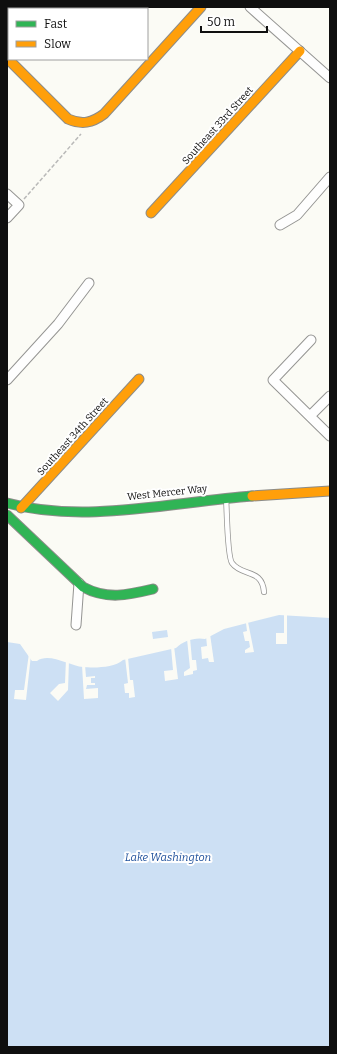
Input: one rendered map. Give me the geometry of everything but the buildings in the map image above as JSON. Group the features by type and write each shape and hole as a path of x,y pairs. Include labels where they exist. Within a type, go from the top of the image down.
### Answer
{"street":[{"path":"9,60 68,119 81,123 90,123 104,114 201,7"},
{"path":"250,7 330,78"},
{"name":"Southeast 33rd Street","path":"151,213 300,51"},
{"path":"280,225 297,215 330,177"},
{"path":"7,194 19,204 7,218"},
{"path":"7,380 58,324 89,283"},
{"path":"311,340 273,380 330,436"},
{"name":"Southeast 34th Street","path":"21,508 139,379"},
{"path":"310,416 330,396"},
{"name":"West Mercer Way","path":"7,503 21,508 43,512 83,511 226,498 330,491"},
{"path":"7,516 79,583 94,594 123,596 153,589"},
{"path":"76,625 79,583"}],"lane":[{"path":"226,498 230,559 236,567 261,580 263,583 264,592"}],"path":[{"path":"19,204 90,123"}],"water":[{"name":"Lake Washington","path":"279,615 330,618 330,1047 7,1047 7,642 20,644 32,661 47,658 60,660 83,667 104,667 114,665 123,660 176,648 193,639 205,639 224,629"},
{"path":"167,630 168,637 153,639 152,632"}],"pier":[{"path":"284,614 287,614 287,644 276,644 276,633 284,633"},
{"path":"248,622 254,652 245,653 245,650 250,647 249,641 245,641 243,632 247,631 246,623"},
{"path":"210,634 214,662 209,662 208,658 202,659 201,647 207,646 206,636"},
{"path":"190,638 192,660 196,660 197,670 193,671 193,674 184,676 184,672 190,668 187,639"},
{"path":"174,646 178,679 165,681 164,671 173,670 171,647"},
{"path":"29,653 31,655 26,700 14,699 15,690 24,690"},
{"path":"125,657 128,657 130,680 133,680 135,697 129,698 129,693 125,693 124,684 128,683"},
{"path":"66,659 69,660 68,690 58,701 50,693 59,684 65,683"},
{"path":"82,665 85,665 86,677 95,676 95,678 91,678 91,683 95,683 95,685 87,685 86,689 98,688 98,698 84,699"}],"traffic: fast":[{"path":"7,503 36,509 67,512 98,512 129,510 252,496"},
{"path":"7,515 83,587 101,594 109,595 135,593 153,589"}],"traffic: slow":[{"path":"9,60 68,119 78,122 91,121 104,114 201,7"},
{"path":"151,213 300,51"},
{"path":"21,508 139,379"},
{"path":"252,496 330,491"}]}
